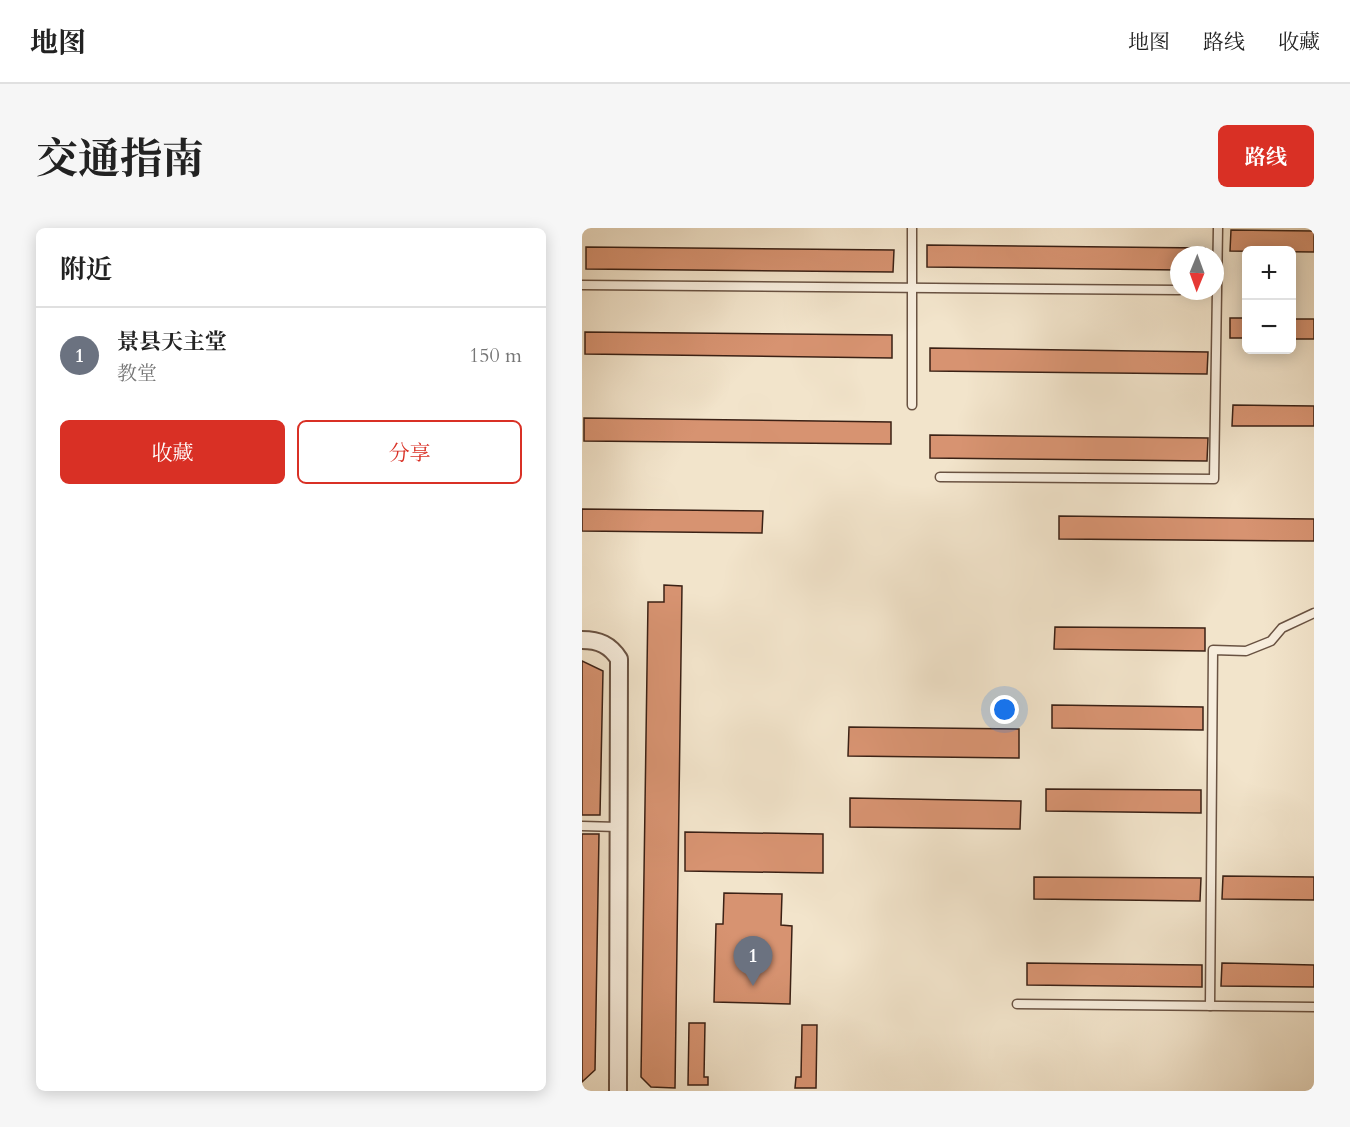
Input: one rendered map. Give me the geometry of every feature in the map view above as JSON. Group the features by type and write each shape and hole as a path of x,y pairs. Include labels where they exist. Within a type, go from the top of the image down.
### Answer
{"street":[{"path":"582,640 593,640 612,648 619,659 618,1091"}],"lane":[{"path":"912,228 912,405"},
{"path":"1217,246 1218,228"},
{"path":"582,285 1170,290"},
{"path":"940,477 1214,479 1216,300"},
{"path":"1210,1006 1213,650 1246,651 1271,640 1282,628 1314,613"},
{"path":"582,826 618,827"},
{"path":"1017,1004 1314,1007"}],"building":[{"path":"1231,230 1314,231 1314,252 1296,252 1296,246 1242,246 1242,251 1230,251"},
{"path":"927,245 1170,248 1170,270 927,267"},
{"path":"586,247 894,250 893,272 586,269"},
{"path":"1230,318 1242,318 1242,338 1230,338"},
{"path":"1296,319 1314,319 1314,339 1296,339"},
{"path":"585,332 892,335 892,358 585,354"},
{"path":"930,348 1208,352 1207,374 930,371"},
{"path":"1233,405 1314,406 1314,426 1232,426"},
{"path":"584,418 891,422 891,444 584,441"},
{"path":"930,435 1208,438 1207,461 930,458"},
{"path":"582,509 763,511 762,533 582,531"},
{"path":"1059,516 1314,519 1314,541 1059,539"},
{"path":"664,585 682,586 675,1088 651,1087 641,1077 648,602 664,602"},
{"path":"1055,627 1205,628 1205,651 1054,649"},
{"path":"582,661 603,671 600,815 582,815"},
{"path":"1052,705 1203,707 1203,730 1052,728"},
{"path":"849,727 1019,729 1019,758 848,756"},
{"path":"1046,789 1201,790 1201,813 1046,811"},
{"path":"850,798 1021,801 1020,829 850,827"},
{"path":"685,832 823,834 823,873 685,871"},
{"path":"582,834 599,834 595,1070 582,1082"},
{"path":"1223,876 1314,877 1314,900 1222,899"},
{"path":"1034,877 1201,878 1200,901 1034,899"},
{"path":"724,893 782,894 781,925 792,926 790,1004 714,1002 716,924 723,924"},
{"path":"1027,963 1202,965 1202,987 1027,985"},
{"path":"1222,963 1314,965 1314,987 1221,986"},
{"path":"689,1023 705,1023 704,1077 708,1077 708,1085 688,1085"},
{"path":"802,1025 817,1025 816,1088 795,1088 796,1077 801,1077"}],"place":[{"name":"景县天主堂","path":"753,986"}]}
